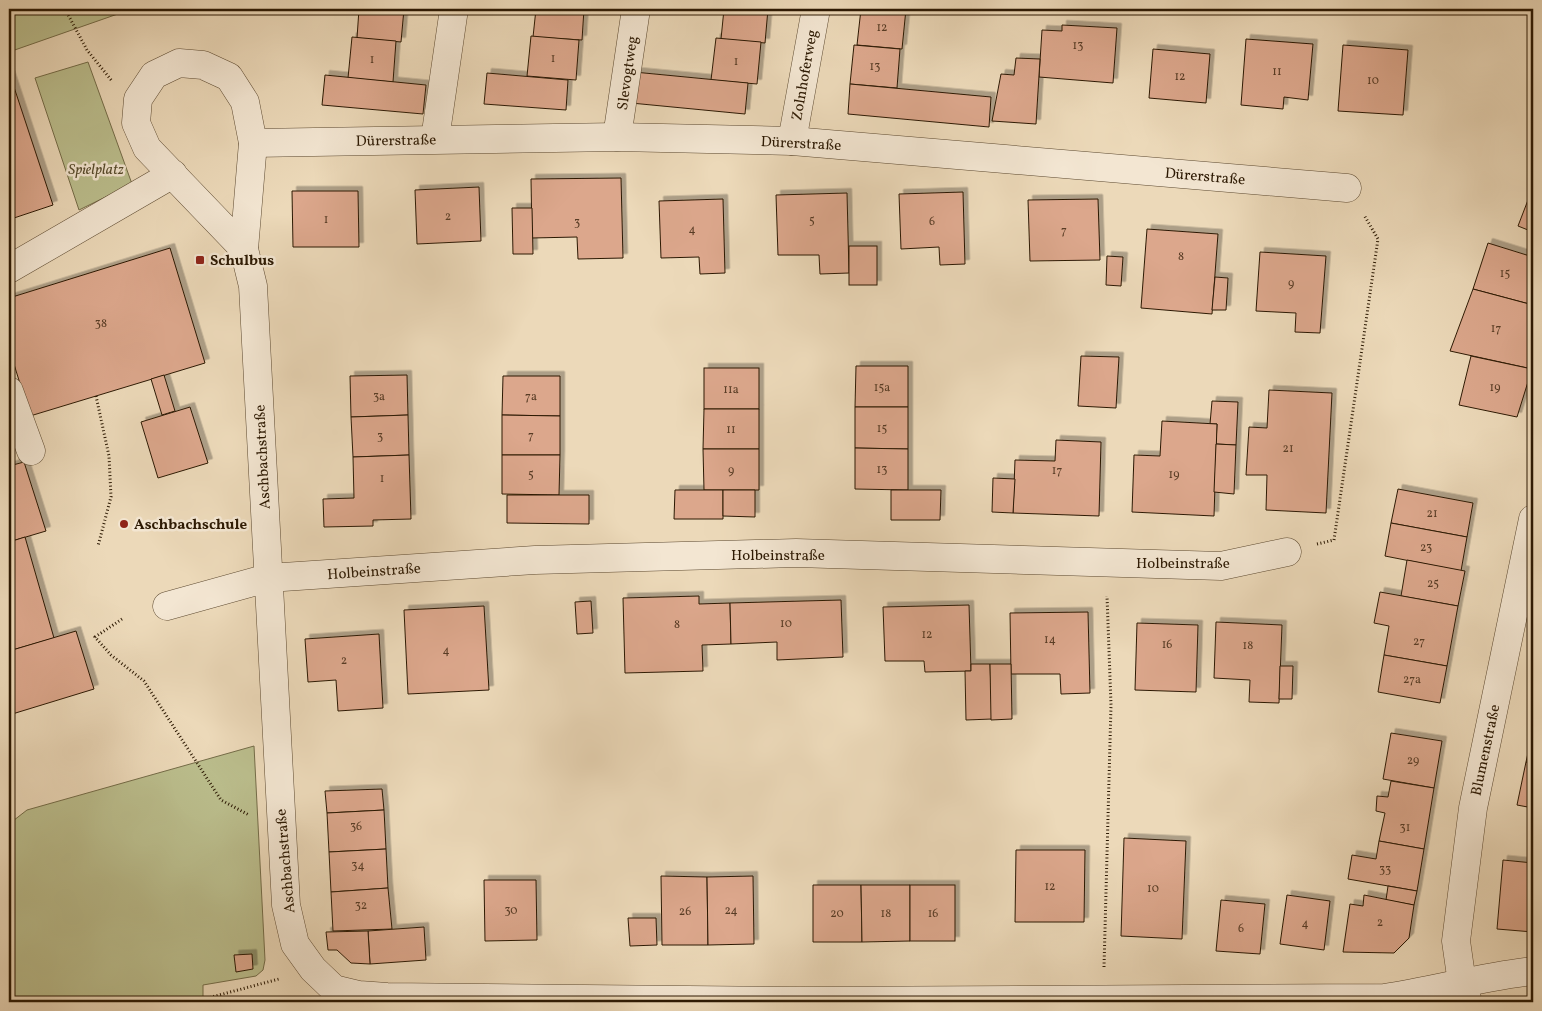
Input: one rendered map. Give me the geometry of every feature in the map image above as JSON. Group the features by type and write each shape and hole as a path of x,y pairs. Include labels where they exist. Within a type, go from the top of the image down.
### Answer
{"street":[{"path":"435,139 454,9"},
{"name":"Slevogtweg","path":"618,137 636,9"},
{"name":"Zolnhoferweg","path":"792,141 816,9"},
{"name":"Aschbachstraße","path":"244,249 147,148 136,123 138,99 154,75 180,62 203,65 229,77 245,102 253,143 244,249 253,286 286,905 295,944 313,969 334,989 359,995 396,997 798,1001 1374,998 1429,992 1465,993 1497,975 1533,971"},
{"name":"Dürerstraße","path":"253,143 618,137 792,141 1348,188"},
{"path":"9,269 173,174"},
{"path":"9,391 21,453"},
{"name":"Blumenstraße","path":"1465,993 1456,941 1473,808 1533,519"},
{"name":"Holbeinstraße","path":"167,606 268,578 535,560 796,553 1221,566 1288,552"}],"path":[{"path":"65,9 87,50 111,80 138,99"},
{"path":"1334,540 1378,239"},
{"path":"96,396 109,456 111,497 98,546"},
{"path":"1104,966 1111,705 1106,563"},
{"path":"122,619 95,637 111,655 144,681 221,800 282,834"},
{"path":"193,1002 313,969"}],"green space":[{"path":"9,9 132,9 9,52"},
{"name":"Spielplatz","path":"88,62 132,184 79,210 35,78"},
{"path":"254,746 265,960 263,970 256,976 203,985 203,1002 9,1002 9,824 27,810"}],"building":[{"path":"359,9 404,9 401,42 357,38"},
{"path":"536,9 584,9 582,40 533,37"},
{"path":"724,9 768,9 765,43 721,39"},
{"path":"861,9 906,9 902,49 857,45"},
{"path":"1062,25 1117,28 1113,83 1039,77 1042,30 1062,31"},
{"path":"531,36 579,40 576,80 527,76"},
{"path":"352,37 396,41 393,82 348,78"},
{"path":"716,38 761,42 757,84 711,80"},
{"path":"1246,39 1313,44 1308,100 1284,97 1283,109 1241,105"},
{"path":"854,45 900,49 897,88 850,84"},
{"path":"1343,45 1408,50 1403,115 1338,111"},
{"path":"1153,49 1210,54 1206,103 1149,98"},
{"path":"1016,58 1040,59 1036,124 992,121 1001,74 1014,75"},
{"path":"634,72 748,83 745,114 631,103"},
{"path":"487,73 568,80 566,110 484,104"},
{"path":"10,75 53,205 11,219 9,213"},
{"path":"325,75 426,85 423,114 322,105"},
{"path":"850,84 991,97 989,127 848,114"},
{"path":"621,178 623,258 578,259 577,237 532,238 531,179"},
{"path":"479,187 481,241 417,244 415,190"},
{"path":"1533,187 1533,232 1518,226"},
{"path":"292,191 358,191 359,247 293,247"},
{"path":"963,192 965,264 940,265 939,247 901,249 899,194"},
{"path":"847,193 849,273 820,274 819,255 778,255 776,195"},
{"path":"723,199 725,273 700,274 699,257 661,258 659,201"},
{"path":"1098,199 1100,260 1030,261 1028,200"},
{"path":"512,208 532,208 533,254 513,254"},
{"path":"1147,229 1218,234 1212,314 1141,308"},
{"path":"1488,243 1533,257 1533,305 1473,289"},
{"path":"849,246 877,246 877,285 849,285"},
{"path":"170,248 205,363 30,416 9,348 9,298"},
{"path":"1260,252 1326,256 1320,333 1295,332 1296,313 1256,311"},
{"path":"1107,256 1123,257 1121,286 1106,285"},
{"path":"1215,277 1228,278 1226,310 1212,310"},
{"path":"1473,289 1533,305 1532,369 1450,351"},
{"path":"1081,356 1119,357 1116,408 1078,406"},
{"path":"1471,356 1532,369 1517,417 1459,405"},
{"path":"856,366 908,366 908,407 855,407"},
{"path":"704,368 759,368 759,409 704,409"},
{"path":"164,375 175,411 162,415 151,379"},
{"path":"407,375 408,415 351,417 350,376"},
{"path":"503,376 560,376 560,416 502,415"},
{"path":"1269,390 1332,393 1326,513 1266,510 1267,475 1246,475 1249,427 1267,428"},
{"path":"1212,401 1238,402 1236,445 1216,444 1217,424 1210,424"},
{"path":"190,407 208,463 158,478 141,422"},
{"path":"855,407 908,407 908,449 855,448"},
{"path":"704,409 759,409 759,449 703,449"},
{"path":"408,415 409,455 353,457 351,417"},
{"path":"502,415 560,416 560,455 502,455"},
{"path":"1162,421 1217,424 1214,516 1132,512 1134,455 1160,456"},
{"path":"1056,440 1101,442 1099,516 1013,513 1015,460 1055,461"},
{"path":"1216,444 1236,445 1234,494 1214,492"},
{"path":"855,448 908,449 908,490 855,489"},
{"path":"703,449 759,449 759,490 704,490"},
{"path":"409,455 411,519 373,520 373,526 324,527 323,499 354,498 353,457"},
{"path":"502,455 560,455 559,495 502,494"},
{"path":"24,462 46,531 9,542 9,466"},
{"path":"993,478 1015,479 1013,513 992,512"},
{"path":"1398,489 1473,503 1467,537 1391,523"},
{"path":"675,490 723,490 723,519 674,519"},
{"path":"723,490 755,490 755,517 723,516"},
{"path":"891,490 941,490 940,520 891,520"},
{"path":"507,495 589,495 589,524 507,523"},
{"path":"1391,523 1467,537 1461,571 1385,556"},
{"path":"25,537 54,638 9,651 9,542"},
{"path":"1407,560 1465,571 1458,606 1401,596"},
{"path":"1380,592 1458,606 1447,666 1384,655 1389,626 1374,623"},
{"path":"699,596 699,604 730,603 731,644 702,645 703,671 625,673 623,598"},
{"path":"841,600 843,657 777,660 777,642 731,644 730,603"},
{"path":"591,601 593,633 577,634 575,602"},
{"path":"969,605 971,671 925,672 924,661 885,661 883,607"},
{"path":"484,606 489,690 408,694 404,610"},
{"path":"1088,612 1090,693 1061,694 1060,674 1011,674 1010,613"},
{"path":"1216,622 1282,625 1279,703 1249,702 1250,680 1214,678"},
{"path":"1137,623 1198,625 1196,692 1135,690"},
{"path":"76,631 94,689 9,715 9,651"},
{"path":"379,634 383,708 338,711 336,680 308,682 305,639"},
{"path":"1384,655 1447,666 1440,703 1378,692"},
{"path":"971,664 990,664 992,719 966,720 965,671 971,671"},
{"path":"990,664 1011,664 1012,719 991,720"},
{"path":"1280,666 1293,666 1292,699 1279,699"},
{"path":"1533,730 1533,764 1526,762"},
{"path":"1391,733 1442,741 1434,788 1383,779"},
{"path":"1526,762 1533,764 1533,808 1517,805"},
{"path":"1391,781 1434,788 1424,849 1379,841 1385,813 1376,811 1377,796 1388,797"},
{"path":"382,789 384,810 327,813 325,791"},
{"path":"384,810 386,849 329,852 327,813"},
{"path":"1124,838 1186,841 1182,939 1121,936"},
{"path":"1379,841 1424,849 1417,891 1348,879 1352,855 1376,859"},
{"path":"386,849 388,888 331,892 329,852"},
{"path":"1016,850 1085,850 1084,922 1015,922"},
{"path":"1503,860 1533,863 1533,932 1497,929"},
{"path":"661,876 707,877 708,945 662,945"},
{"path":"753,876 754,944 708,945 707,877"},
{"path":"484,880 536,880 537,940 485,941"},
{"path":"813,885 861,885 862,942 813,942"},
{"path":"861,885 910,885 910,941 862,942"},
{"path":"910,885 955,885 955,941 910,941"},
{"path":"1388,886 1417,891 1414,905 1386,900"},
{"path":"388,888 392,929 333,931 331,892"},
{"path":"1287,895 1330,901 1324,950 1280,944"},
{"path":"1364,895 1414,905 1409,938 1394,953 1343,952 1350,904 1363,906"},
{"path":"1221,900 1265,904 1260,954 1216,951"},
{"path":"628,918 656,918 657,945 630,946"},
{"path":"424,927 426,960 370,964 368,931"},
{"path":"368,931 370,964 351,963 337,950 328,950 326,932"},
{"path":"252,954 253,969 236,972 234,955"}],"place":[{"name":"Schulbus","path":"200,260"},
{"name":"Aschbachschule","path":"124,524"}]}
